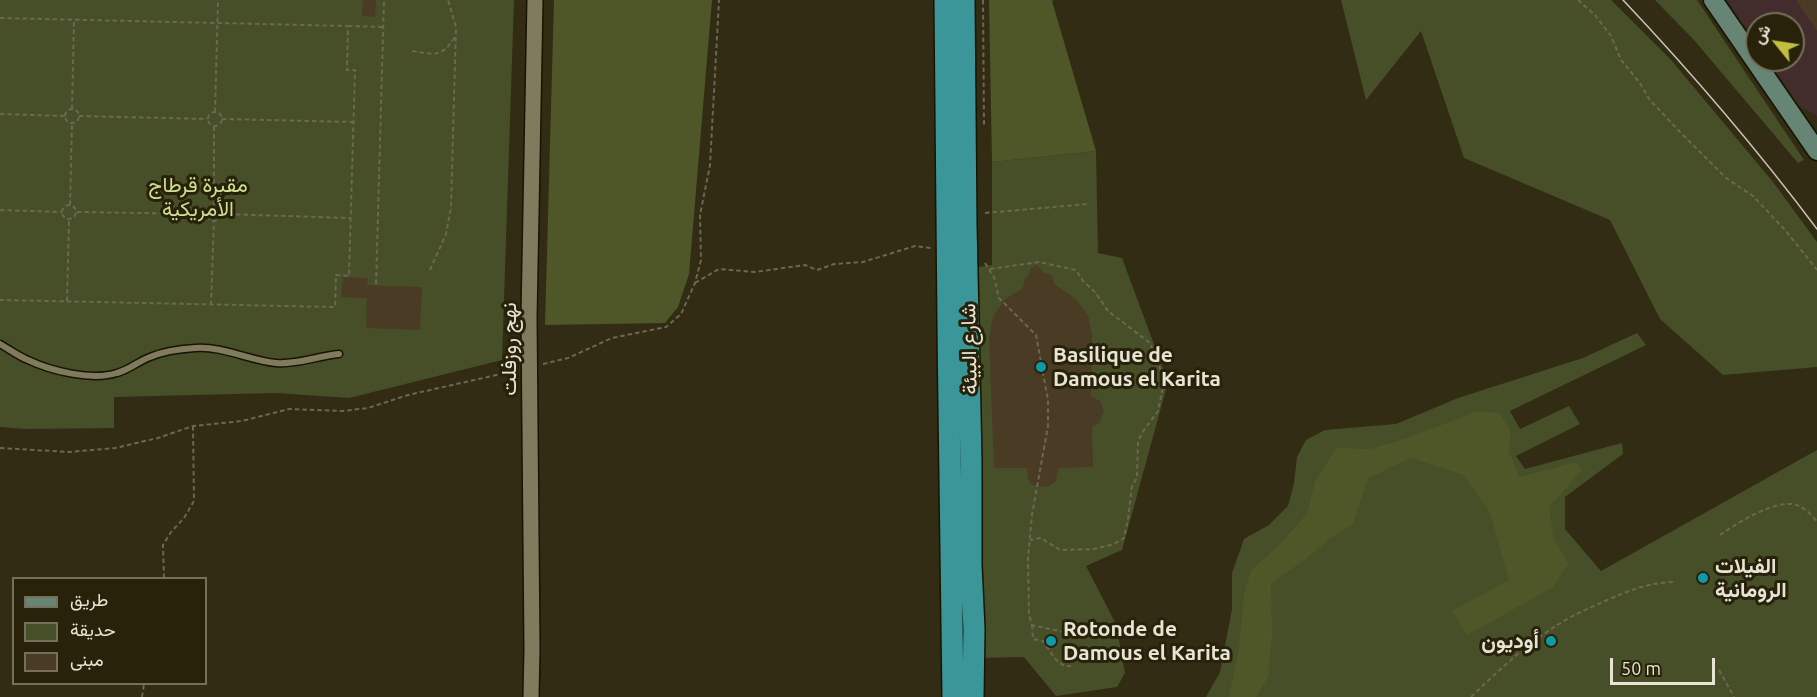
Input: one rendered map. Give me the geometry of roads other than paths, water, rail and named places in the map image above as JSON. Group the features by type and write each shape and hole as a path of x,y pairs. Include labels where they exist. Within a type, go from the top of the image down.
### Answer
{"highway":[{"name":"شارع البيئة","path":"945,0 953,697"},
{"name":"شارع البيئة","path":"964,0 974,697"}],"main road":[{"path":"1713,0 1811,134 1817,151"}],"street":[{"name":"نهج روزفلت","path":"531,697 529,316 535,0"}],"lane":[{"path":"0,344 27,360 50,368 94,375 117,373 152,356 197,348 226,351 276,363 292,363 339,354"}],"tram line":[{"path":"1623,0 1723,112 1817,229"}],"place":[{"name":"Basilique de Damous el Karita","path":"1041,367"},
{"name":"الفيلات الرومانية","path":"1703,578"},
{"name":"Rotonde de Damous el Karita","path":"1051,641"},
{"name":"أوديون","path":"1551,641"}],"park label":[{"name":"مقبرة قرطاج الأمريكية","path":"198,197"}]}
